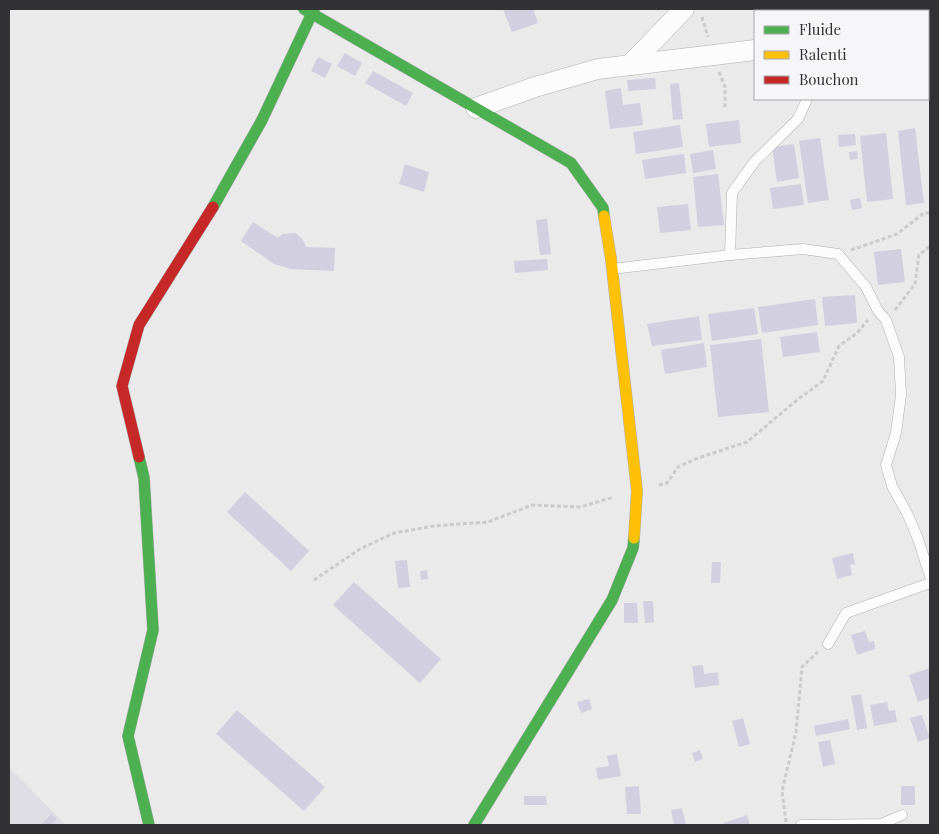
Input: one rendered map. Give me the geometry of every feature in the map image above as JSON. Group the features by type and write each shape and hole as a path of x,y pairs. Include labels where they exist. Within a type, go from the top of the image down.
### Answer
{"street":[{"path":"630,65 684,9"},
{"path":"149,825 128,736 153,630 144,478 122,386 139,325 204,222 258,128 310,11 571,163 603,208 612,269 637,491 634,548 612,600 474,825"},
{"path":"476,108 598,69 754,50"}],"lane":[{"path":"730,255 732,193 755,161 798,119 807,100"},
{"path":"612,269 730,255 803,249 838,254 866,287 878,311 886,320 899,357 901,395 896,433 886,465 892,486 918,539 930,576"},
{"path":"828,644 846,613 930,583"},
{"path":"801,825 881,824 902,815"}],"path":[{"path":"838,254 897,234 924,213 930,213"},
{"path":"886,320 915,284 918,255 930,246"},
{"path":"786,825 782,791 796,732 802,667 828,644"}],"shaded area":[{"path":"9,767 66,825 9,825"}],"building":[{"path":"503,9 533,9 538,23 512,32"},
{"path":"831,9 857,9 854,10"},
{"path":"345,53 362,63 355,76 337,66"},
{"path":"318,57 332,64 325,78 311,71"},
{"path":"373,71 413,93 406,106 365,83"},
{"path":"655,78 656,89 628,91 627,80"},
{"path":"679,83 683,119 673,120 670,84"},
{"path":"621,88 623,105 640,103 643,125 610,129 605,91"},
{"path":"739,120 741,143 709,147 706,124"},
{"path":"680,125 683,147 636,154 633,132"},
{"path":"915,128 924,203 906,205 898,131"},
{"path":"886,133 893,199 867,202 860,136"},
{"path":"855,134 856,145 839,147 838,135"},
{"path":"820,138 829,200 808,203 799,141"},
{"path":"794,144 799,178 777,182 772,147"},
{"path":"713,150 716,169 693,173 690,154"},
{"path":"857,151 858,159 850,160 849,152"},
{"path":"684,154 686,173 645,179 642,160"},
{"path":"405,164 429,172 424,192 399,184"},
{"path":"718,174 724,225 698,227 693,177"},
{"path":"801,184 804,205 773,209 770,188"},
{"path":"860,198 862,208 852,210 850,200"},
{"path":"688,204 691,230 660,233 657,207"},
{"path":"547,219 551,254 540,255 536,220"},
{"path":"253,222 278,238 282,234 296,233 303,240 306,247 335,248 334,271 291,269 274,264 241,241"},
{"path":"901,249 905,282 878,285 874,252"},
{"path":"547,259 548,270 515,273 514,261"},
{"path":"855,295 857,323 825,326 822,297"},
{"path":"815,299 818,325 762,333 758,307"},
{"path":"754,308 758,334 712,341 708,314"},
{"path":"699,316 702,340 652,346 647,324"},
{"path":"817,332 820,352 783,357 780,337"},
{"path":"761,339 769,412 718,417 710,345"},
{"path":"704,343 707,367 665,374 661,350"},
{"path":"245,492 309,551 291,571 227,512"},
{"path":"853,553 855,564 850,565 852,575 837,579 832,558"},
{"path":"407,560 410,587 398,588 395,561"},
{"path":"712,562 721,562 720,583 711,583"},
{"path":"427,570 428,579 421,580 420,571"},
{"path":"354,582 441,659 420,683 333,605"},
{"path":"643,601 653,601 654,622 645,623"},
{"path":"624,603 637,603 638,623 624,623"},
{"path":"865,631 869,642 874,641 875,649 857,655 851,635"},
{"path":"703,665 704,674 718,672 719,685 695,688 692,666"},
{"path":"930,668 930,698 918,702 909,675"},
{"path":"861,694 867,728 857,730 851,696"},
{"path":"589,699 592,709 581,713 577,702"},
{"path":"887,702 889,711 895,710 897,722 874,726 870,705"},
{"path":"237,710 325,787 304,811 216,734"},
{"path":"922,715 930,738 918,742 910,718"},
{"path":"743,718 750,744 739,747 732,721"},
{"path":"848,719 850,729 816,736 814,726"},
{"path":"830,740 835,764 823,767 818,742"},
{"path":"700,750 703,759 695,762 692,753"},
{"path":"617,754 621,776 598,780 596,768 609,766 607,756"},
{"path":"639,786 641,814 627,814 625,787"},
{"path":"901,786 915,786 915,805 901,805"},
{"path":"524,796 546,796 547,805 524,805"},
{"path":"682,808 686,825 674,825 671,810"},
{"path":"51,814 57,819 51,825 41,825"},
{"path":"747,815 750,825 724,825 724,823"}],"traffic: fast":[{"path":"304,9 571,163 603,208 604,216"},
{"path":"213,207 262,120 314,9"},
{"path":"139,457 144,478 153,630 128,736 149,825"},
{"path":"474,825 612,600 633,548 634,538"}],"traffic: slow":[{"path":"604,216 611,259 637,491 634,538"}],"traffic: jam":[{"path":"139,457 122,386 139,325 213,207"}]}
